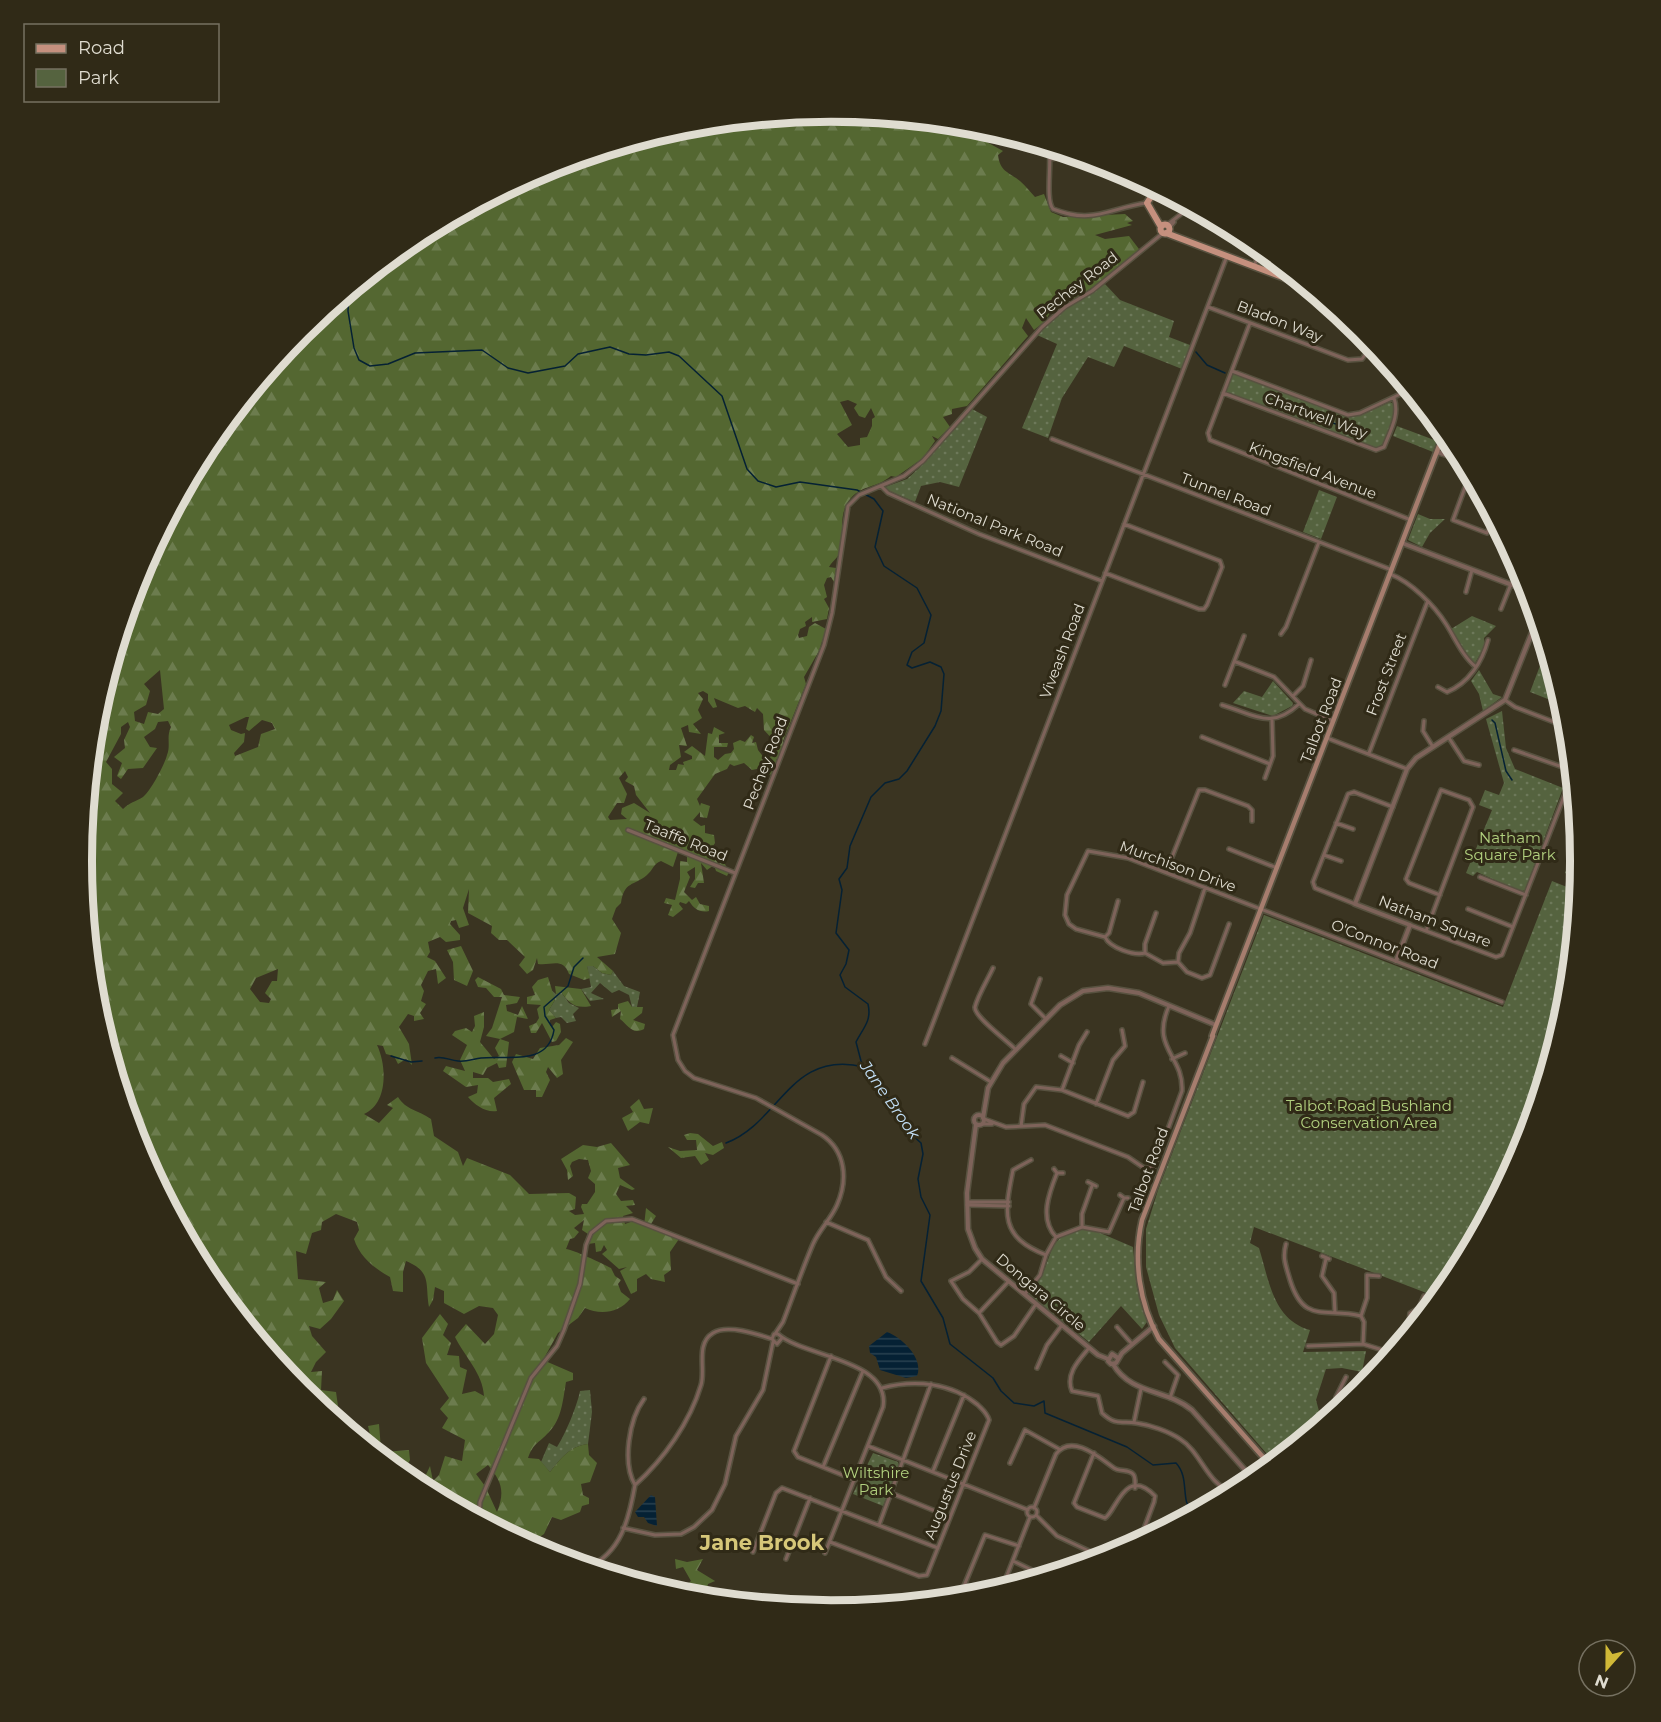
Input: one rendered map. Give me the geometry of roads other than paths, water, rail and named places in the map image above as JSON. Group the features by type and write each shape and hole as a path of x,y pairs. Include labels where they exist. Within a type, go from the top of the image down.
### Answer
{"main road":[{"path":"1152,196 1147,203 1164,229 1180,238 1282,277"},
{"name":"Talbot Road","path":"1264,1458 1161,1341 1149,1316 1139,1277 1140,1229 1216,1025 1440,443"}],"street":[{"path":"1050,156 1049,199 1053,209 1076,215 1096,215 1147,203"},
{"path":"1051,159 1059,158"},
{"name":"Pechey Road","path":"772,1341 782,1324 814,1242 837,1206 844,1174 842,1161 832,1142 756,1098 694,1078 685,1071 678,1060 674,1046 675,1027 824,645 832,613 848,506 859,495 904,476 923,461 1042,327 1065,307 1092,291 1184,212"},
{"name":"Viveash Road","path":"925,1044 1228,256"},
{"path":"1254,266 1257,259"},
{"name":"Bladon Way","path":"1208,306 1348,360 1362,359 1366,353"},
{"path":"1223,393 1250,323"},
{"path":"1232,371 1348,415 1360,414 1402,394"},
{"name":"Chartwell Way","path":"1223,393 1376,450 1384,447 1396,417 1394,398"},
{"name":"Kingsfield Avenue","path":"1223,393 1208,433 1209,439 1410,520"},
{"name":"Tunnel Road","path":"1052,439 1391,572 1405,581 1442,618 1468,660 1476,667"},
{"path":"1437,452 1448,455"},
{"path":"1466,485 1453,520 1487,533 1489,527"},
{"name":"National Park Road","path":"881,486 888,493 979,534 1102,581"},
{"path":"1105,573 1204,609 1222,567 1220,561 1124,524"},
{"path":"1281,634 1286,627 1319,542"},
{"path":"1402,543 1516,587"},
{"path":"1466,592 1472,570"},
{"path":"1501,609 1511,585"},
{"name":"Frost Street","path":"1369,753 1427,603"},
{"path":"1532,631 1505,700 1515,707 1556,723"},
{"path":"1226,685 1244,636"},
{"path":"1437,687 1450,692 1465,681 1476,667 1488,640"},
{"path":"1293,696 1303,686 1311,660"},
{"path":"1236,662 1274,677 1299,704 1333,721"},
{"name":"Natham Square","path":"1505,700 1416,758 1407,769 1356,904 1498,958 1502,955 1566,792"},
{"path":"1222,705 1258,718 1272,720 1284,716 1299,704"},
{"path":"1264,778 1270,764 1272,720"},
{"path":"1424,721 1424,731 1433,747"},
{"path":"1202,737 1270,764"},
{"path":"1327,738 1407,769"},
{"path":"1449,738 1462,760 1479,765"},
{"path":"1514,750 1563,767"},
{"path":"1166,872 1199,790 1205,790 1252,810 1252,821"},
{"path":"1426,931 1440,895 1473,807 1469,800 1443,790 1438,795 1406,879 1409,883 1440,895"},
{"path":"1356,904 1313,887 1336,823 1349,792 1393,807"},
{"path":"1336,823 1353,829"},
{"name":"Taaffe Road","path":"628,830 735,873"},
{"path":"1228,849 1277,868"},
{"name":"Murchison Drive","path":"1105,937 1076,929 1069,924 1065,915 1067,896 1086,852 1092,850 1124,857 1261,909"},
{"path":"1324,855 1341,861"},
{"path":"1480,877 1526,895"},
{"path":"1205,888 1190,933 1179,953 1178,962 1187,972 1207,978 1221,951 1229,924"},
{"path":"1118,901 1109,933 1105,937 1109,944 1126,951 1145,953 1163,963 1178,962"},
{"name":"O'Connor Road","path":"1261,909 1502,1002"},
{"path":"1468,909 1513,927"},
{"path":"1145,953 1145,944 1156,913"},
{"path":"1396,961 1410,925"},
{"path":"993,968 976,1003 976,1012 980,1019 995,1029 1016,1050"},
{"path":"1040,979 1031,1004 1046,1019"},
{"name":"Dongara Circle","path":"1108,1357 1100,1356 1089,1348 982,1258 970,1236 967,1204 968,1179 976,1134 991,1082 1003,1063 1065,1000 1094,988 1139,993 1216,1025"},
{"path":"977,1116 974,1120 1006,1128 1045,1125 1128,1157 1144,1168 1151,1168 1155,1164 1182,1090 1182,1082 1162,1034 1162,1024 1169,1006"},
{"path":"1096,1104 1113,1060 1125,1046 1122,1030"},
{"path":"1062,1090 1087,1032"},
{"path":"1172,1059 1185,1053"},
{"path":"1061,1056 1073,1063"},
{"path":"952,1058 991,1082"},
{"path":"1131,1115 1143,1082"},
{"path":"1022,1126 1024,1104 1034,1088 1038,1086 1062,1090 1131,1115"},
{"name":"Dongara Circle","path":"977,1116 983,1107"},
{"path":"1131,1115 1133,1121"},
{"path":"977,1116 981,1122"},
{"path":"1031,1160 1013,1170 1009,1204 1010,1224 1017,1240 1025,1247 1046,1255"},
{"path":"1054,1169 1057,1173"},
{"path":"1057,1173 1063,1173"},
{"path":"1056,1237 1050,1226 1047,1211 1049,1193 1057,1173"},
{"path":"1082,1227 1082,1214 1094,1186 1088,1182"},
{"path":"1025,1294 1040,1275 1046,1255 1056,1237 1082,1227 1109,1232 1126,1198 1120,1195"},
{"path":"967,1204 1009,1204"},
{"path":"479,1511 480,1502 531,1378 557,1346 580,1284 586,1245 598,1225 615,1219 632,1219 798,1284"},
{"path":"826,1222 868,1240 886,1277 901,1291"},
{"path":"1287,1243 1284,1261 1298,1301 1320,1314 1361,1316"},
{"path":"982,1258 966,1275 951,1281 963,1299 979,1313 999,1344 1014,1336 1036,1304"},
{"path":"1326,1258 1322,1276 1334,1293 1335,1313"},
{"path":"1363,1344 1364,1322 1361,1316 1367,1298 1366,1273 1379,1276"},
{"path":"979,1313 1009,1281"},
{"path":"1409,1320 1410,1313 1419,1308 1426,1296 1420,1293"},
{"name":"Pechey Road","path":"779,1343 782,1337 782,1324"},
{"path":"1037,1368 1047,1345 1062,1325"},
{"path":"1117,1327 1132,1344"},
{"path":"1154,1328 1122,1353 1116,1360 1116,1370 1131,1385 1170,1398 1192,1410 1246,1471"},
{"path":"597,1562 609,1555 623,1528 635,1485 671,1443 694,1405 703,1378 703,1352 707,1338 713,1333 728,1330 761,1336 779,1343 795,1344"},
{"path":"761,1336 775,1334 795,1344 831,1356 862,1371 882,1388 883,1407 825,1553"},
{"path":"623,1528 655,1534 681,1534 694,1527 712,1510 725,1484 736,1436 763,1390 772,1352 772,1341"},
{"path":"772,1352 779,1343"},
{"path":"1308,1346 1363,1344 1384,1350"},
{"path":"1089,1348 1072,1370 1069,1382 1071,1390 1098,1395 1101,1411 1106,1417 1120,1424 1134,1422 1180,1439 1222,1487"},
{"path":"831,1356 793,1450 798,1456 855,1479"},
{"path":"1108,1357 1116,1360"},
{"path":"1108,1357 1116,1360"},
{"path":"1165,1362 1178,1375 1170,1398"},
{"path":"823,1467 862,1371"},
{"path":"1336,1400 1346,1377"},
{"path":"879,1525 931,1384"},
{"name":"Augustus Drive","path":"830,1542 922,1577 928,1573 989,1420 986,1413 964,1395 931,1384 882,1388"},
{"path":"1134,1422 1141,1389"},
{"path":"933,1471 964,1395"},
{"path":"635,1485 630,1476 628,1460 634,1419 644,1399"},
{"path":"1010,1463 1025,1430 1054,1444 1059,1450"},
{"path":"868,1446 1028,1510 1034,1508"},
{"path":"1059,1450 1078,1446 1115,1469 1132,1473 1135,1488"},
{"path":"1059,1450 1034,1508 1036,1515 1057,1536 1094,1551"},
{"path":"1094,1454 1074,1503 1077,1507 1108,1518 1119,1496 1135,1488 1155,1496 1143,1530"},
{"path":"753,1552 778,1490 785,1488 938,1548"},
{"path":"891,1493 950,1517"},
{"path":"786,1559 810,1498"},
{"path":"1006,1579 1030,1517 1028,1510"},
{"path":"1030,1517 1036,1515"},
{"path":"963,1588 985,1535 1019,1546"},
{"path":"1013,1561 1034,1571"}],"water":[{"path":"887,1332 911,1350 918,1363 917,1376 906,1378 880,1370 876,1357 870,1353 869,1346"},
{"path":"651,1495 655,1497 657,1526 648,1523 644,1517 638,1517 635,1512"}],"waterway":[{"name":"Jane Brook","path":"349,301 354,348 359,360 370,366 388,364 415,353 482,350 508,368 528,373 565,366 578,354 610,347 629,354 646,355 669,352 679,356 722,396 747,469 758,481 776,487 800,482 857,490 874,499 883,511 875,547 884,566 917,588 931,615 924,643 912,652 907,665 912,668 930,662 941,667 944,674 941,711 935,726 907,771 899,779 885,783 871,797 850,846 847,868 839,879 842,890 836,933 849,950 846,964 840,975 845,987 868,1004 868,1020 856,1042 861,1061 876,1087 898,1107 910,1133 921,1143 923,1154 918,1179 921,1197 930,1215 921,1281 943,1318 950,1344 993,1378 1001,1391 1014,1403 1034,1406 1044,1401 1045,1413 1127,1447 1153,1465 1176,1463 1183,1475 1188,1507"},
{"path":"1196,352 1207,365 1225,373"},
{"path":"1309,416 1336,424"},
{"path":"1492,720 1495,723 1506,771 1512,780"},
{"path":"435,1058 455,1061 514,1058 525,1057 544,1050 554,1030 545,1016 544,1007 568,986 574,967 583,958"},
{"path":"391,1056 411,1062 422,1061"},
{"path":"726,1143 744,1133 802,1078 819,1068 839,1064 864,1067"}],"district":[{"name":"Jane Brook","path":"762,1542"}],"park label":[{"name":"Natham Square Park","path":"1510,846"},
{"name":"Talbot Road Bushland Conservation Area","path":"1369,1114"},
{"name":"Wiltshire Park","path":"876,1480"}]}
